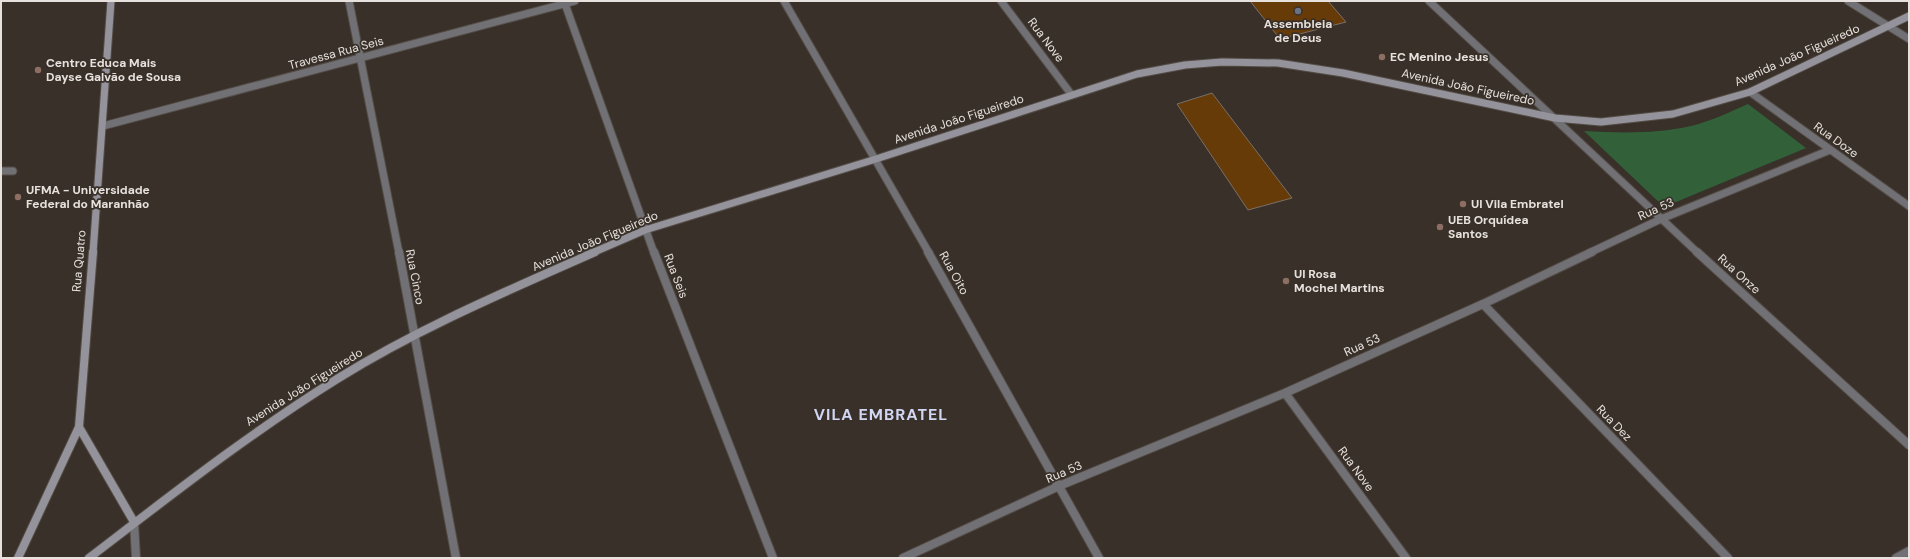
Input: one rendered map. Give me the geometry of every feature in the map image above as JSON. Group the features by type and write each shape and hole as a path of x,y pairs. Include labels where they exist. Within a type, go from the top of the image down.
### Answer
{"main road":[{"name":"Rua Quatro","path":"18,558 79,427 103,126 111,1"},
{"name":"Avenida João Figueiredo","path":"89,558 134,522 286,411 338,378 415,334 459,312 646,230 876,159 1071,94 1137,74 1185,65 1222,62 1278,63 1343,73 1555,118 1600,122 1673,114 1750,92 1909,16"},
{"path":"79,427 134,522"}],"street":[{"name":"Rua Cinco","path":"349,1 415,334 456,558"},
{"name":"Travessa Rua Seis","path":"103,126 564,2 575,1"},
{"name":"Rua Oito","path":"784,1 876,159 1099,558"},
{"name":"Rua Nove","path":"1001,1 1071,94"},
{"name":"Rua Onze","path":"1429,1 1555,118 1661,220 1909,445"},
{"path":"1848,1 1909,39"},
{"name":"Rua Seis","path":"564,2 646,230 773,558"},
{"name":"Rua Doze","path":"1750,92 1909,206"},
{"name":"Rua 53","path":"903,558 1059,486 1285,393 1483,304 1661,220 1830,150"},
{"path":"1,171 13,171"},
{"name":"Rua Dez","path":"1483,304 1728,558"},
{"name":"Rua Nove","path":"1285,393 1406,558"},
{"path":"134,522 136,558"},
{"path":"1896,558 1909,551"}],"green space":[{"path":"1748,104 1806,148 1664,207 1584,131 1638,132 1678,129 1706,122"}],"building":[{"name":"Assembleia de Deus","path":"1250,1 1328,1 1346,22 1280,39"},
{"path":"1212,93 1292,198 1248,210 1177,104"}],"place":[{"name":"Assembleia de Deus","path":"1298,11"},
{"name":"EC Menino Jesus","path":"1382,57"},
{"name":"Centro Educa Mais Dayse Galvão de Sousa","path":"38,70"},
{"name":"UFMA - Universidade Federal do Maranhão","path":"18,197"},
{"name":"UI Vila Embratel","path":"1463,204"},
{"name":"UEB Orquídea Santos","path":"1440,227"},
{"name":"UI Rosa Mochel Martins","path":"1286,281"}],"district":[{"name":"VILA EMBRATEL","path":"881,414"}]}
